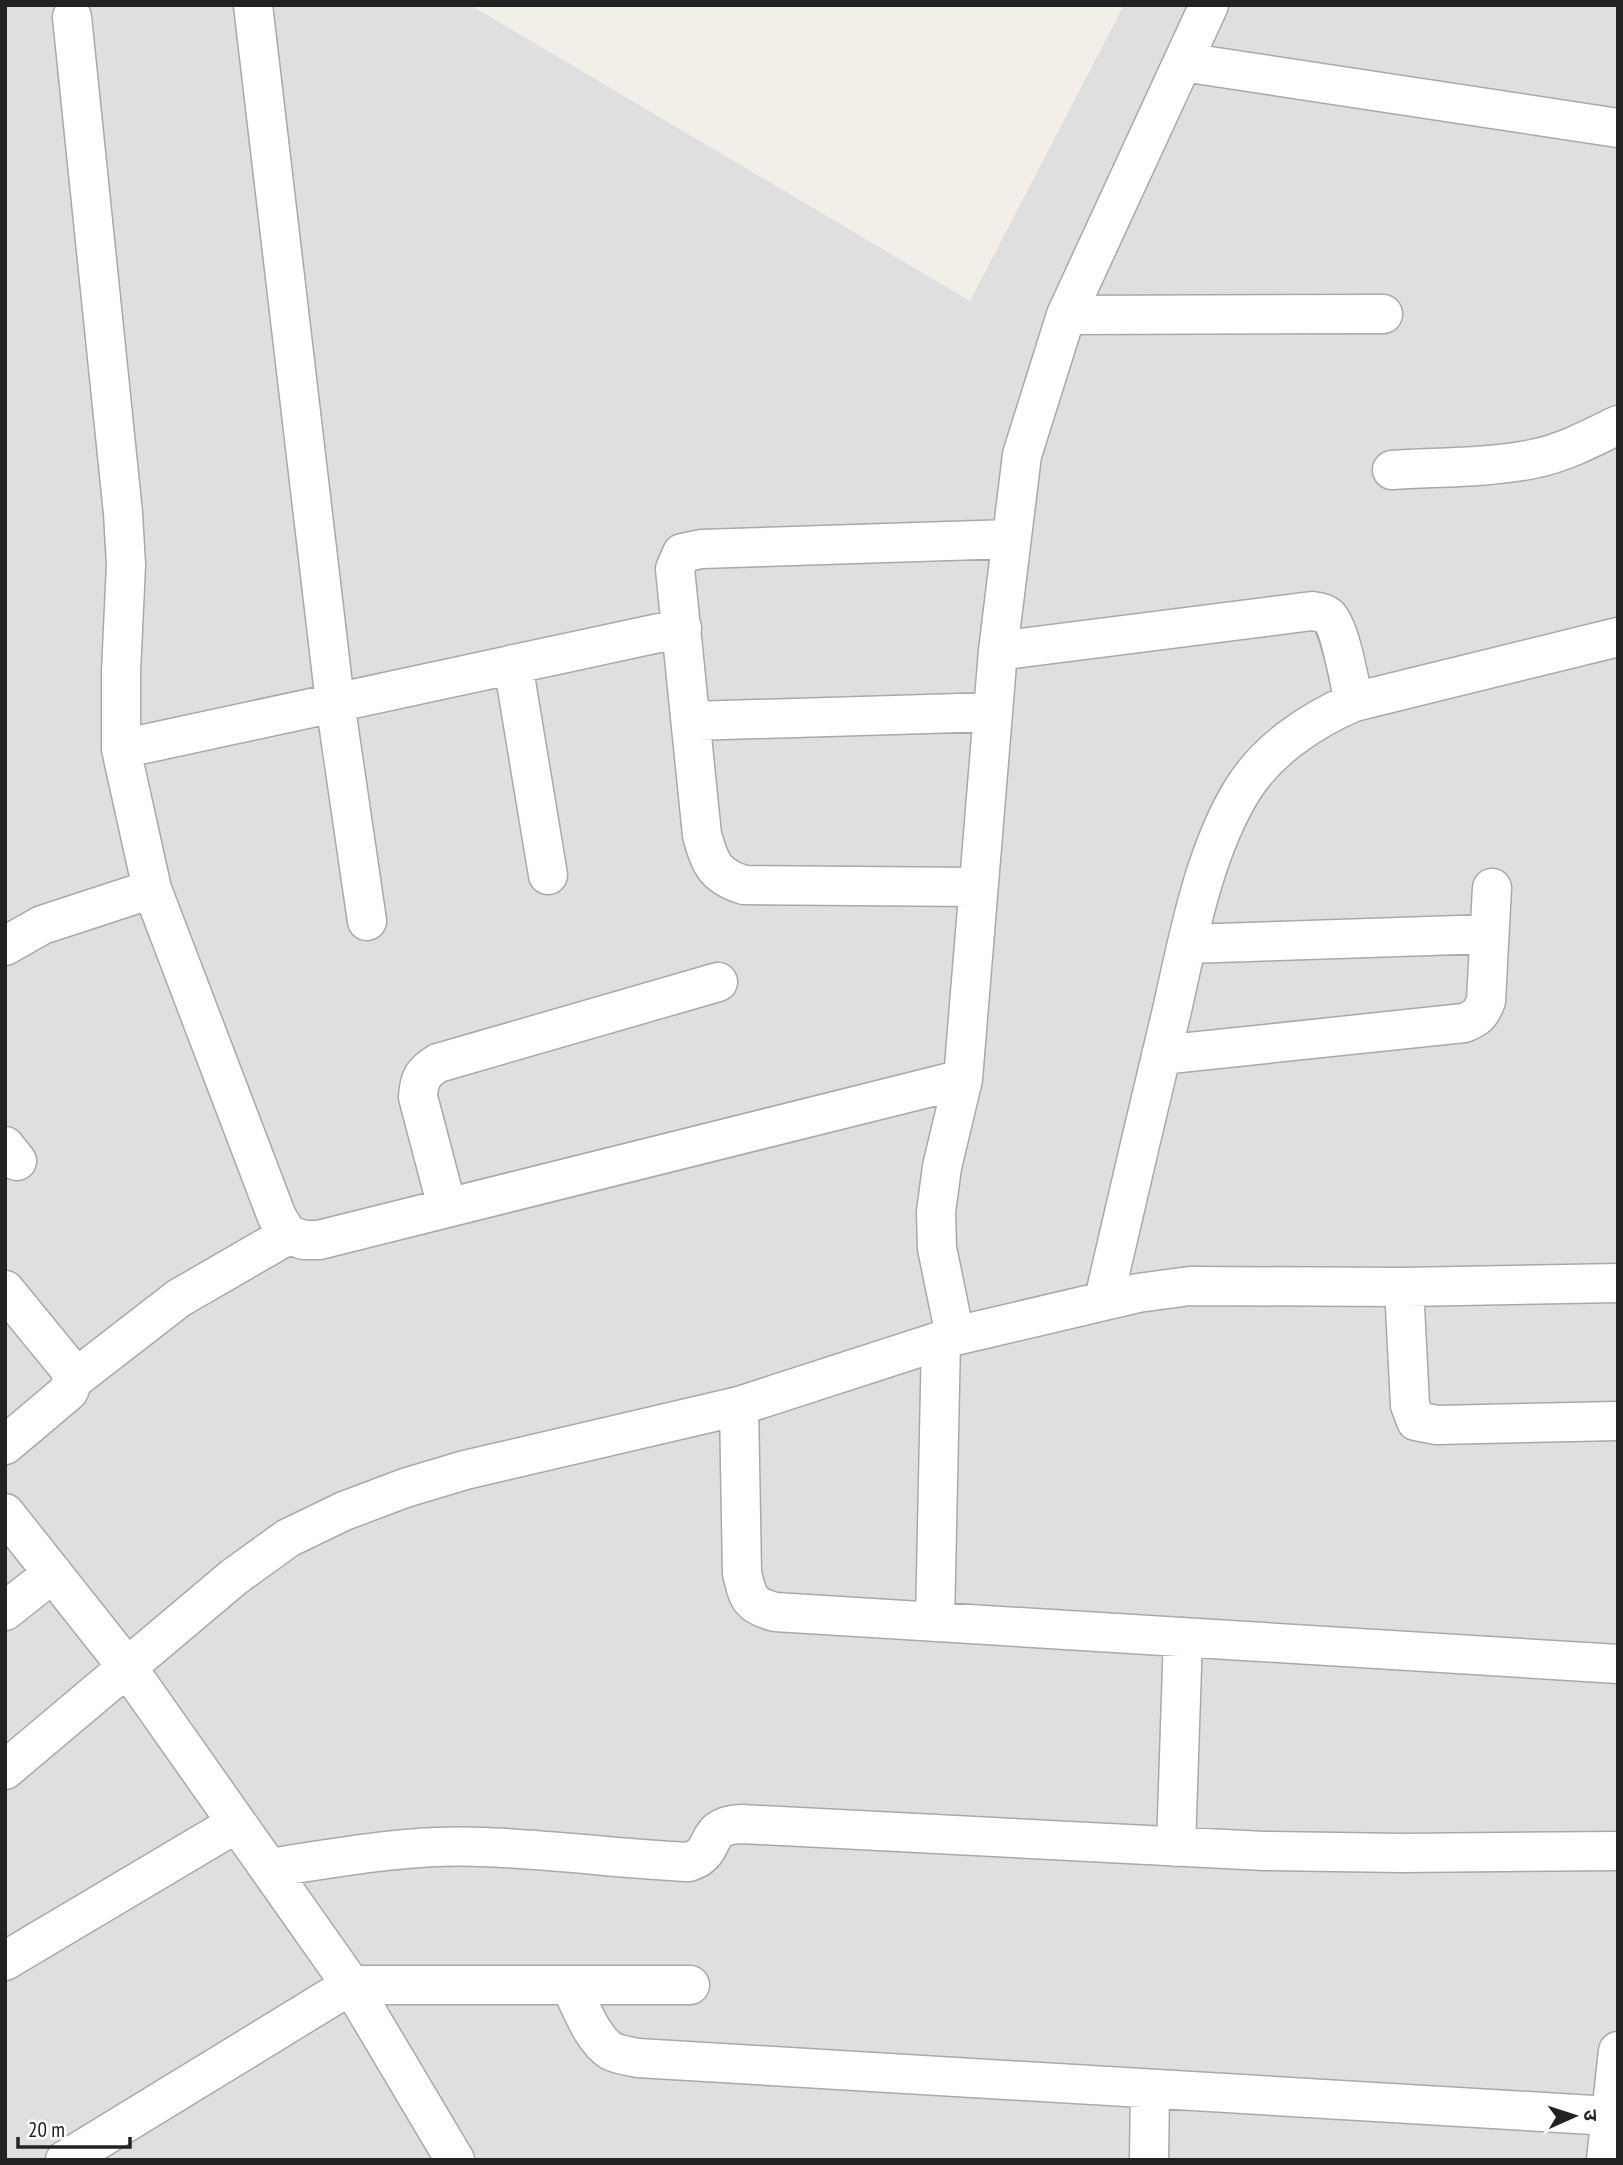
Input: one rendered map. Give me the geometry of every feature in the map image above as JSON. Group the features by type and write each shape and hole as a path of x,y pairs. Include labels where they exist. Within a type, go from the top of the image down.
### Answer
{"street":[{"path":"253,5 335,702 367,920"},
{"path":"935,1622 948,1338 937,1248 936,1212 942,1167 963,1079 998,651 1022,455 1066,315 1209,5"},
{"path":"72,17 124,513 126,565 121,749 152,889 277,1217 288,1234 304,1240 318,1240 963,1079"},
{"path":"1183,62 1618,128"},
{"path":"1066,315 1383,314"},
{"path":"1392,470 1534,459 1583,443 1618,425"},
{"path":"978,887 744,885 727,880 715,869 708,857 702,835 675,569 682,553 689,551 1010,539"},
{"path":"998,651 1312,611 1331,617 1337,631 1354,702"},
{"path":"121,749 682,628"},
{"path":"1104,1299 1187,944 1217,838 1244,787 1280,746 1323,716 1354,702 1618,636"},
{"path":"513,664 548,875"},
{"path":"691,721 993,712"},
{"path":"1161,1055 1464,1023 1475,1019 1482,1013 1486,1001 1492,888"},
{"path":"5,946 42,925 152,889"},
{"path":"1187,944 1489,934"},
{"path":"447,1207 418,1097 419,1081 425,1071 438,1063 718,982"},
{"path":"5,1445 69,1391 73,1380 179,1298 288,1234"},
{"path":"5,1770 234,1577 288,1538 344,1511 405,1488 465,1470 739,1406 948,1338 1104,1299 1190,1286 1404,1287 1618,1283"},
{"path":"1404,1287 1410,1405 1416,1421 1437,1424 1618,1421"},
{"path":"5,1290 68,1367 73,1380"},
{"path":"739,1406 742,1573 747,1595 752,1601 758,1607 775,1612 1618,1664"},
{"path":"5,1513 127,1667 270,1868 351,1985 455,2160"},
{"path":"5,1611 53,1573"},
{"path":"1175,1847 1183,1637"},
{"path":"5,1962 237,1823"},
{"path":"270,1868 382,1850 481,1847 689,1862 703,1855 718,1829 740,1824 1264,1851 1618,1851"},
{"path":"65,2160 351,1985 690,1985"},
{"path":"570,1985 603,2044 612,2052 638,2058 1610,2116"},
{"path":"1605,2160 1618,2051"},
{"path":"1149,2160 1150,2090"}],"shaded area":[{"path":"5,5 470,5 970,301 1124,5 1618,5 1618,2160 5,2160"}]}
